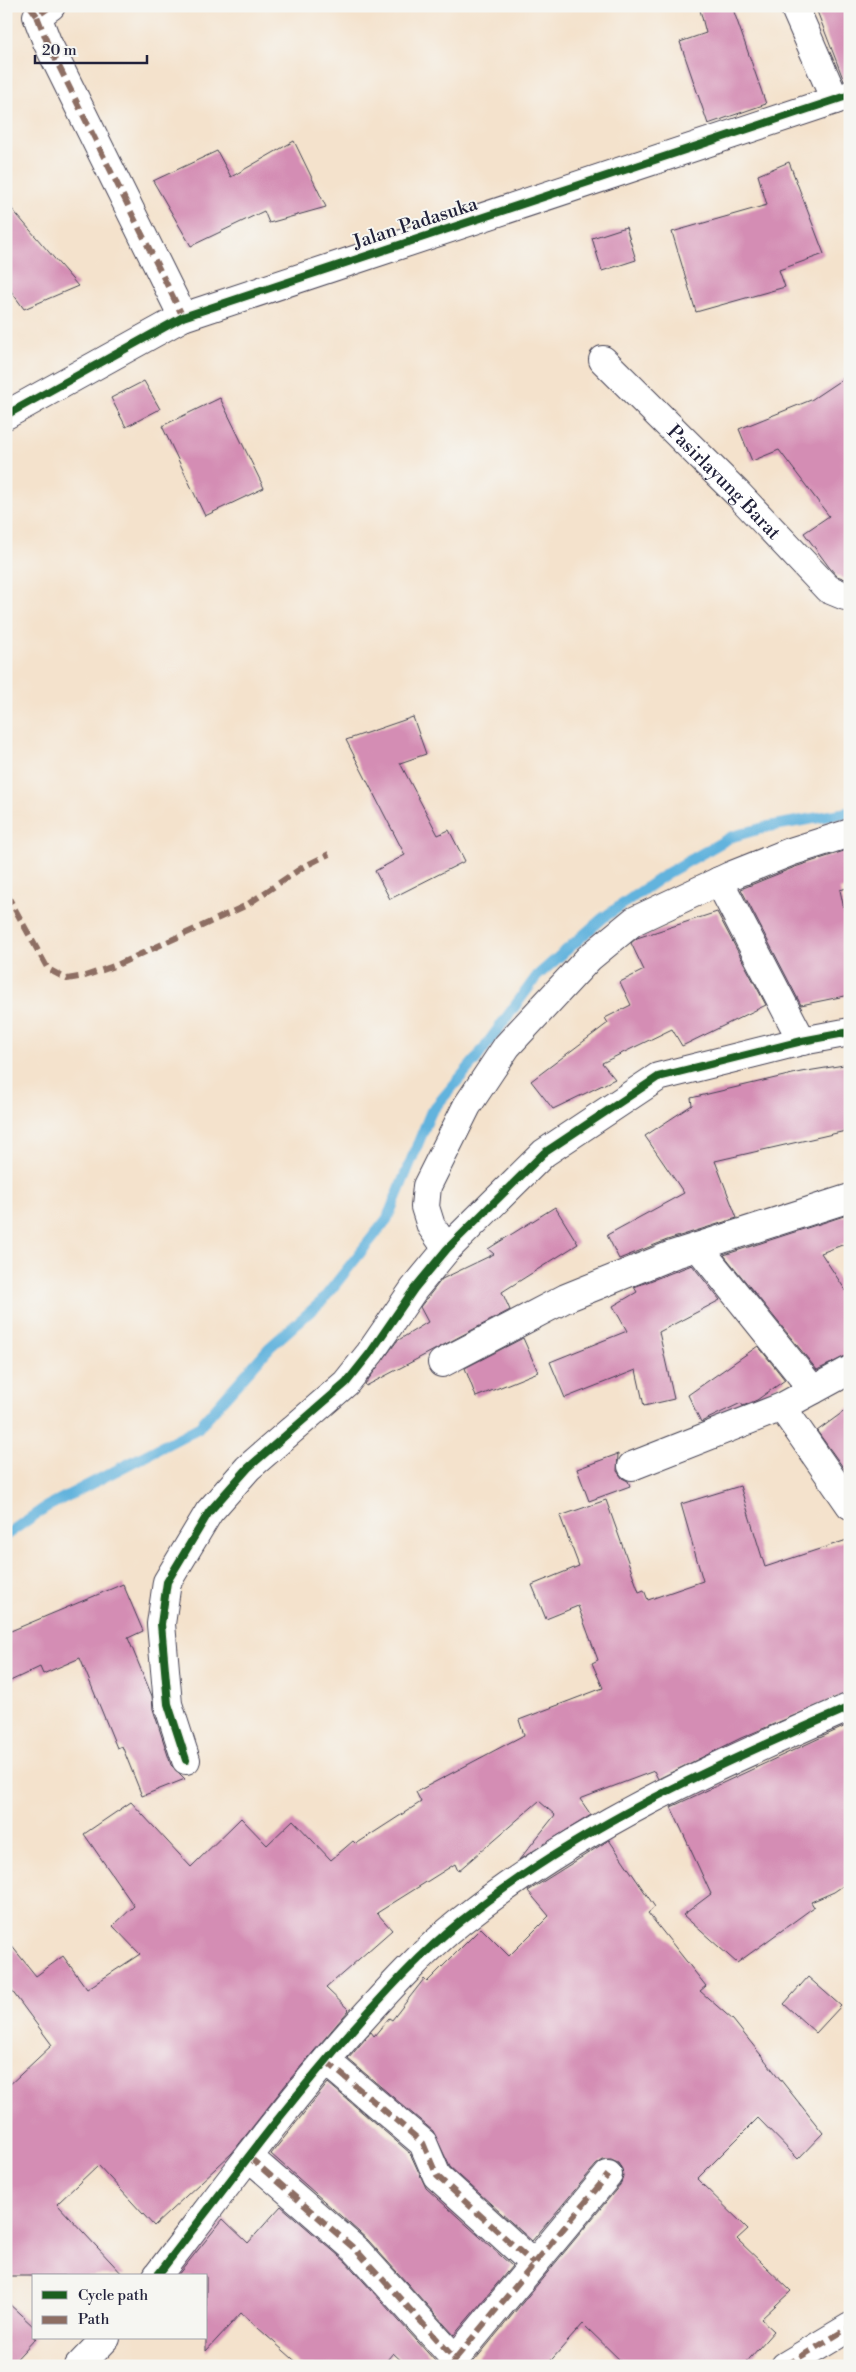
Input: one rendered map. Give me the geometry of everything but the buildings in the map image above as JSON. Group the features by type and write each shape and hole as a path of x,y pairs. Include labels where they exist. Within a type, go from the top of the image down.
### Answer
{"street":[{"path":"794,6 843,97"},
{"path":"39,10 64,79 183,317"},
{"name":"Jalan Padasuka","path":"6,415 183,317 843,97"},
{"name":"Pasirlayung Barat","path":"603,360 738,494 828,589 845,596 850,596"},
{"path":"447,1249 431,1226 425,1207 427,1186 467,1106 507,1046 590,958 634,921 719,881 790,852 850,834"},
{"path":"719,881 802,1041"},
{"path":"186,1760 168,1704 161,1624 167,1582 209,1512 248,1468 346,1383 370,1353 414,1288 447,1249 544,1153 658,1077 802,1041 850,1032"},
{"path":"442,1363 566,1298 672,1255 850,1198"},
{"path":"698,1247 813,1390"},
{"path":"632,1466 782,1407 850,1370"},
{"path":"782,1407 850,1505"},
{"path":"159,2274 326,2060 390,1988 453,1928 531,1870 624,1813 714,1766 850,1706"},
{"path":"326,2060 423,2143 437,2176 534,2264"},
{"path":"249,2157 357,2251 453,2363 608,2175"},
{"path":"784,2366 850,2327"},
{"path":"79,2366 104,2340"}],"waterway":[{"path":"6,1535 46,1507 198,1428 270,1347 322,1301 387,1219 431,1112 476,1059 537,976 603,918 666,874 731,837 766,827 850,812"}],"marked path":[{"path":"30,6 37,16"},
{"path":"51,6 37,16 47,42 183,317"},
{"path":"6,893 48,969 67,979 85,976 117,965 245,906 303,867 329,854"},
{"path":"326,2061 423,2143 437,2176 534,2264"},
{"path":"249,2157 357,2251 455,2359 451,2366"},
{"path":"455,2359 608,2175"},
{"path":"785,2366 850,2327"}],"cycle path":[{"path":"6,415 183,317 850,95"},
{"path":"186,1760 168,1704 161,1624 167,1582 209,1512 248,1468 346,1383 370,1353 414,1289 447,1249 544,1153 658,1077 802,1041 850,1032"},
{"path":"159,2274 328,2058 405,1972 461,1921 506,1887 600,1827 698,1776 850,1707"}]}
